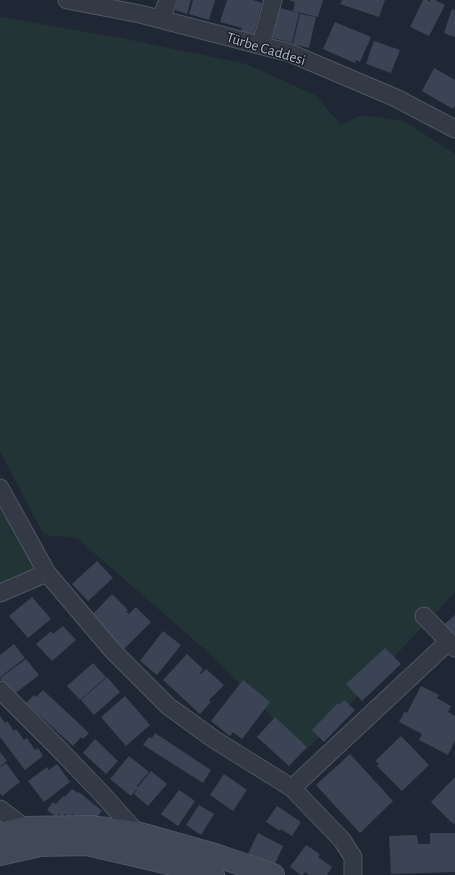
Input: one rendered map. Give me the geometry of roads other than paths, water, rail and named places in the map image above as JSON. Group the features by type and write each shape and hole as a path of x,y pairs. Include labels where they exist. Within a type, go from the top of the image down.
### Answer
{"main road":[{"path":"0,834 25,828 90,827 137,833 215,855 274,875"},
{"path":"0,854 40,845 88,844 203,871 213,875"}],"street":[{"name":"Türbe Caddesi","path":"67,0 140,14 290,53 396,98 455,129"},
{"path":"161,19 168,0"},
{"path":"261,45 273,0"},
{"path":"0,488 47,573 113,651 168,706 215,740 292,788 342,840 353,857 353,875"},
{"path":"0,593 47,573"},
{"path":"292,788 452,645 424,616"},
{"path":"0,690 104,796 137,833"},
{"path":"0,809 25,828"}]}
